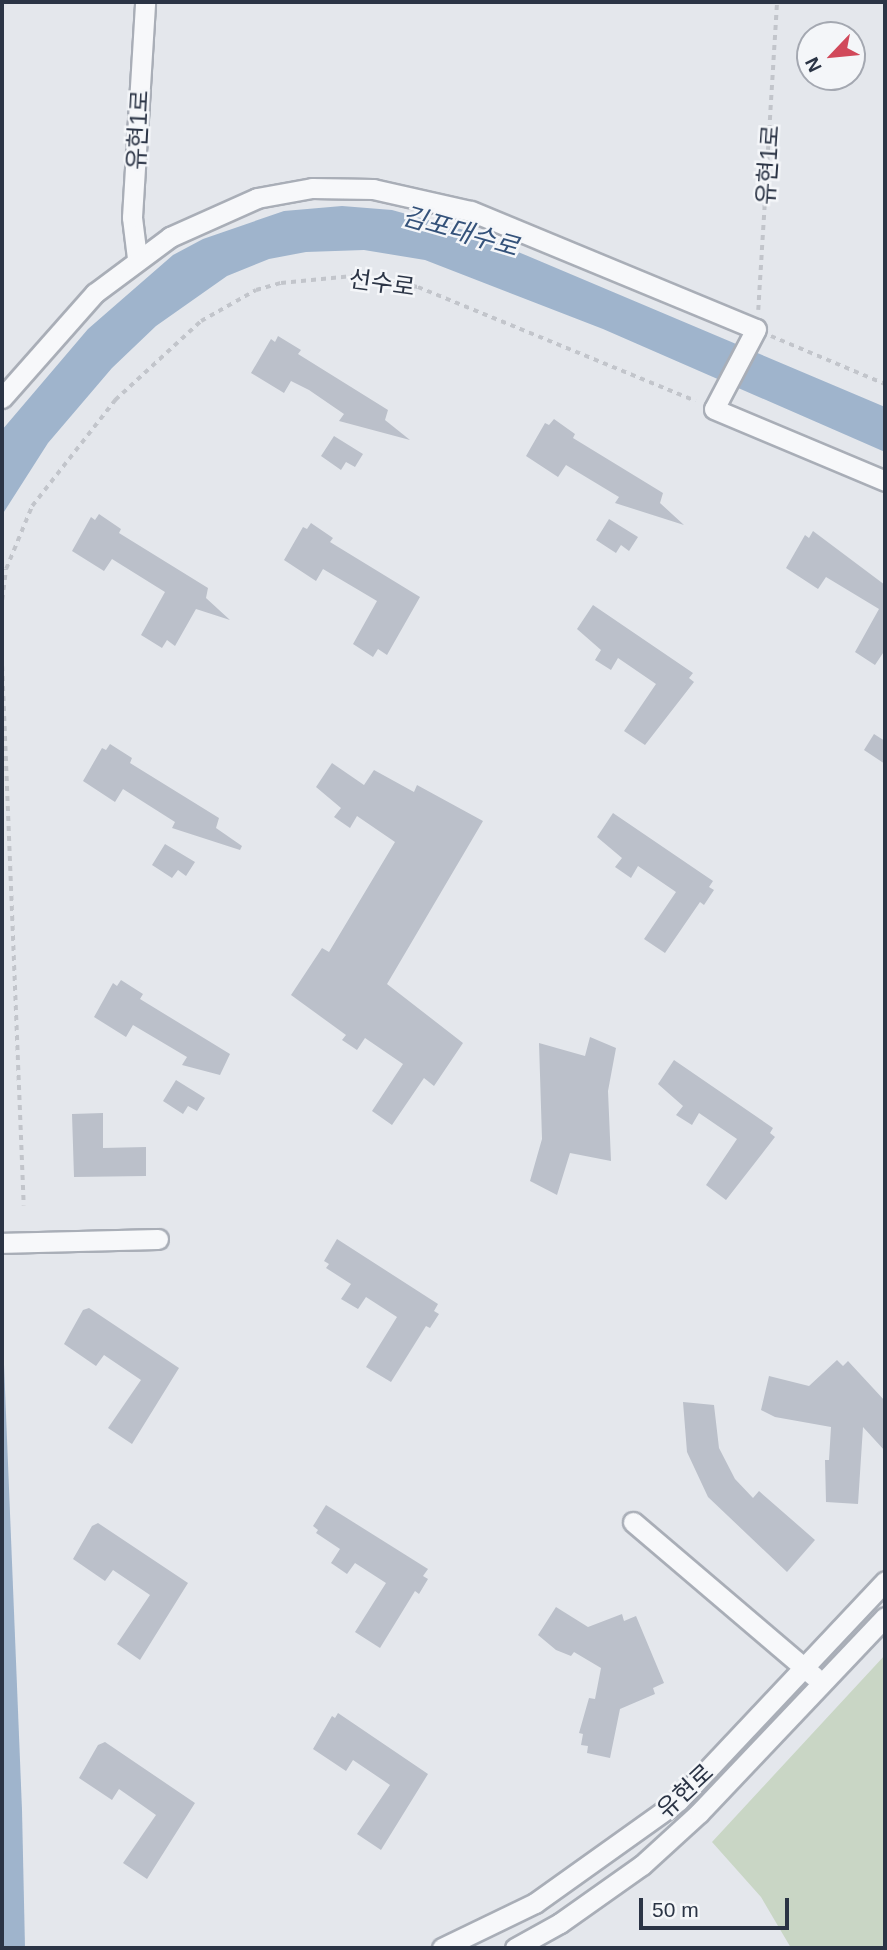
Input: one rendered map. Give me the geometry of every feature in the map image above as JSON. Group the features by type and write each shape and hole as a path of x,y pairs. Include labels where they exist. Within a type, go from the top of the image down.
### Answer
{"street":[{"name":"유현1로","path":"137,258 132,217 145,2"},
{"path":"2,398 62,325 137,258 203,220 257,198 312,188 382,190 471,211 756,329 714,409 885,481"},
{"path":"12,1243 158,1239"},
{"path":"633,1522 823,1684"},
{"name":"유현로","path":"442,1948 534,1903 633,1836 678,1801 885,1581"},
{"name":"유현로","path":"515,1948 595,1900 642,1865 699,1813 885,1617"}],"path":[{"name":"유현1로","path":"756,329 778,2"},
{"name":"선수로","path":"2,600 6,569 32,506 115,400 201,321 256,290 281,283 353,276 418,287 714,409"},
{"path":"756,329 885,384"},
{"path":"2,656 24,1206"}],"green space":[{"path":"885,1655 885,1948 791,1948 761,1897 712,1842"}],"water":[{"name":"김포대수로","path":"342,206 392,210 471,232 885,407 885,452 603,329 425,260 364,250 306,252 269,259 227,276 156,326 112,368 48,443 2,515 2,430 88,329 173,255 203,239 284,211"},
{"path":"2,1315 22,1810 25,1948 2,1948"}],"building":[{"path":"278,336 301,350 298,354 388,410 385,420 410,440 339,421 344,414 309,390 291,381 284,393 251,373 271,339 275,342"},
{"path":"554,419 575,434 573,438 663,493 660,503 684,525 615,503 619,497 566,465 558,477 526,456 545,423 549,425"},
{"path":"334,436 363,454 355,467 346,462 341,470 321,456"},
{"path":"99,514 121,529 119,533 208,588 206,598 230,620 196,609 175,646 167,640 162,648 141,635 165,592 112,559 104,571 72,551 91,517 95,520"},
{"path":"609,519 638,537 629,551 621,545 616,553 596,540"},
{"path":"311,523 333,538 330,542 420,597 387,655 378,649 373,657 353,644 377,601 323,569 316,581 284,560 303,527 307,529"},
{"path":"813,531 885,585 885,650 875,665 855,652 879,609 826,577 818,589 786,568 805,535 809,538"},
{"path":"593,605 693,673 689,678 694,682 645,745 624,731 656,684 618,658 611,670 595,660 601,650 577,629"},
{"path":"874,734 885,741 885,764 864,750"},
{"path":"110,744 132,758 130,763 219,818 216,828 242,846 240,850 172,828 175,822 123,789 115,802 83,781 102,748 106,750"},
{"path":"332,763 364,785 374,770 414,792 417,785 483,821 387,984 463,1043 434,1086 424,1078 392,1125 372,1111 403,1064 365,1038 357,1050 342,1040 346,1035 291,995 322,948 329,952 395,842 357,816 350,828 334,817 341,808 316,787"},
{"path":"613,813 713,881 709,887 714,890 704,905 700,902 665,953 644,939 676,892 638,866 631,878 615,867 622,858 597,837"},
{"path":"165,844 195,862 186,876 178,870 172,878 152,865"},
{"path":"121,980 143,994 140,999 230,1054 220,1075 182,1065 187,1057 133,1025 126,1037 94,1017 113,983 117,986"},
{"path":"590,1037 616,1048 608,1091 611,1161 570,1153 557,1195 530,1181 542,1139 539,1043 585,1056"},
{"path":"674,1060 773,1128 770,1133 775,1137 726,1200 706,1185 737,1139 699,1113 692,1125 676,1115 683,1106 658,1084"},
{"path":"176,1080 205,1098 197,1111 188,1106 183,1114 163,1101"},
{"path":"103,1113 103,1148 146,1147 146,1176 74,1177 72,1114"},
{"path":"337,1239 438,1304 434,1311 439,1314 430,1328 426,1326 391,1382 366,1367 397,1317 366,1297 358,1309 341,1299 351,1284 326,1268 329,1264 324,1261"},
{"path":"89,1308 179,1368 132,1444 108,1428 141,1380 104,1355 96,1366 64,1344 83,1310"},
{"path":"837,1360 843,1366 848,1361 885,1401 885,1451 863,1427 858,1504 826,1502 825,1460 829,1460 831,1427 775,1417 761,1410 769,1376 809,1386"},
{"path":"683,1402 714,1405 719,1448 735,1479 753,1498 759,1491 815,1540 787,1572 708,1497 687,1452"},
{"path":"326,1505 428,1569 423,1576 428,1579 419,1594 415,1591 380,1648 355,1632 386,1583 355,1563 347,1574 331,1563 340,1549 316,1533 318,1530 313,1526"},
{"path":"98,1523 188,1583 140,1660 117,1644 150,1595 113,1570 105,1581 73,1559 92,1526"},
{"path":"556,1607 588,1627 622,1614 624,1621 636,1616 664,1683 653,1688 655,1694 620,1709 610,1758 587,1753 588,1746 581,1745 583,1734 579,1733 589,1698 595,1699 601,1668 574,1652 571,1656 556,1650 538,1635"},
{"path":"338,1713 428,1774 381,1850 357,1834 390,1785 353,1760 346,1771 313,1749 332,1716 335,1718"},
{"path":"105,1742 195,1803 147,1879 123,1863 156,1815 119,1789 112,1800 79,1778 98,1745"}]}
